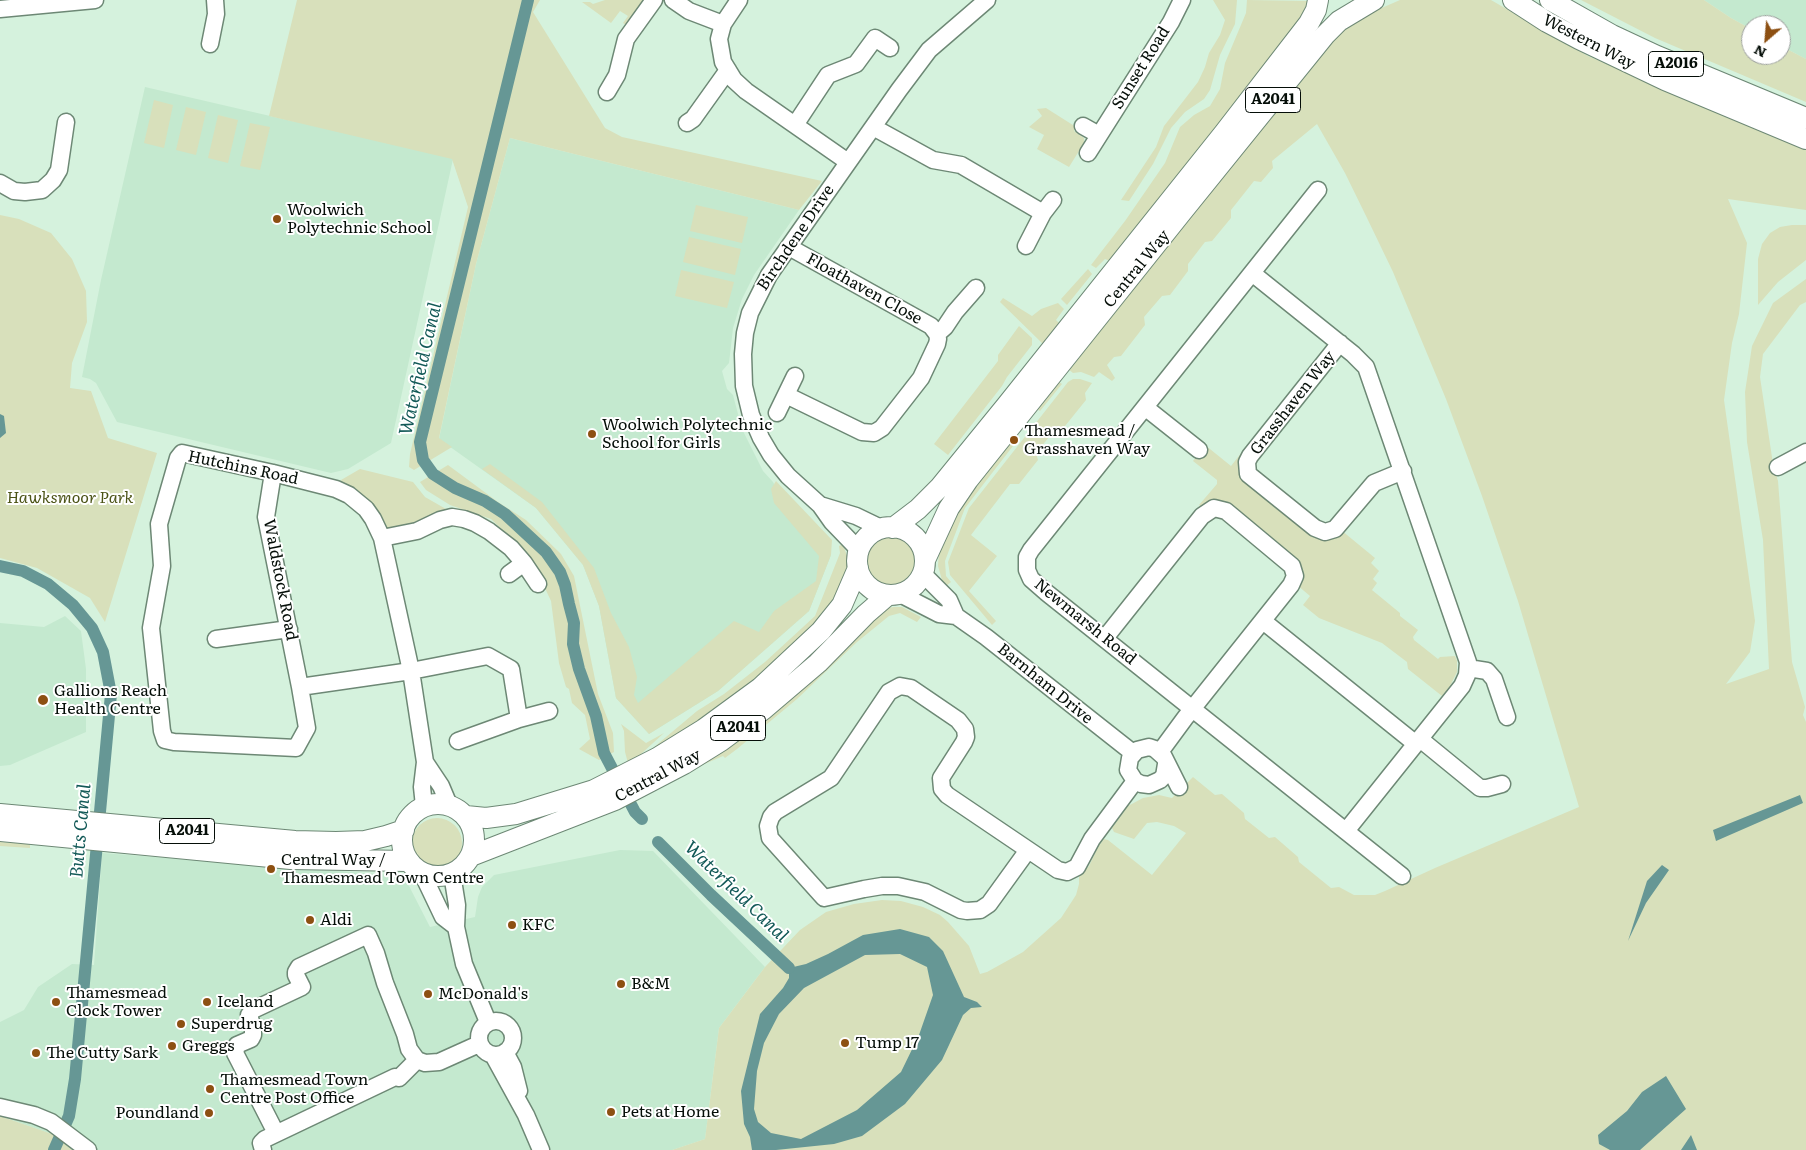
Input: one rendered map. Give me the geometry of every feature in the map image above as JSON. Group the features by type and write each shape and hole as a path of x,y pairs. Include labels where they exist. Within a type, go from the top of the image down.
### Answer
{"main road":[{"name":"Central Way","path":"635,780 657,758 704,729 760,688 816,637 834,617 842,605 865,540 873,533 888,528 918,509 940,487 1224,133 1309,23 1316,10 1318,0"},
{"name":"Central Way","path":"471,856 635,780 691,760 764,709 818,663 866,614 894,594 910,590 918,583 949,508 968,480 1325,35 1339,22 1374,0"},
{"name":"Western Way","path":"1513,0 1547,22 1579,39 1666,80 1806,138"},
{"name":"Western Way","path":"1550,0 1612,35 1656,56 1806,118"},
{"path":"888,528 905,530 915,538 922,548 924,567"},
{"path":"859,559 862,578 868,586 876,592 894,594"},
{"name":"Central Way","path":"458,811 486,818 516,814 594,790 612,792"},
{"path":"437,803 458,811 472,827 474,844 471,856 461,869 452,874 440,877 415,867 402,848 401,840 407,821 414,812 424,806 437,803"},
{"name":"A2041","path":"0,814 82,829 291,859 415,867"},
{"name":"A2041","path":"0,831 82,829"},
{"name":"A2041","path":"119,833 336,842 365,841 404,830"}],"street":[{"path":"0,9 96,0"},
{"path":"210,44 216,14 215,0"},
{"path":"607,92 617,75 626,39 654,0"},
{"path":"673,0 689,11 723,24"},
{"path":"739,0 723,24 719,39 720,48 728,70 734,80 746,91 848,162"},
{"name":"Birchdene Drive","path":"859,559 820,505 788,476 771,455 756,428 743,381 745,333 750,313 769,275 873,127 929,50 987,0"},
{"name":"Sunset Road","path":"1088,154 1182,0"},
{"path":"796,125 828,75 856,64 875,38 890,48"},
{"path":"688,123 693,119 728,70"},
{"path":"0,183 14,191 25,192 42,190 48,185 58,170 66,122"},
{"path":"1083,126 1099,135"},
{"path":"873,127 933,160 961,165 1048,206 1026,246"},
{"name":"Newmarsh Road","path":"1318,190 1027,557 1027,570 1031,578 1402,876"},
{"name":"Floathaven Close","path":"786,395 862,432 878,431 921,378 937,344 937,334 931,326 788,247"},
{"path":"1252,273 1366,366 1466,654 1468,668 1462,686 1346,831"},
{"name":"Floathaven Close","path":"937,334 976,288"},
{"name":"Grasshaven Way","path":"1340,343 1250,456 1247,462 1248,474 1315,528 1325,532 1335,529 1374,483 1403,471"},
{"path":"778,413 796,376"},
{"path":"1146,408 1199,450"},
{"path":"1778,467 1806,452"},
{"name":"Hutchins Road","path":"162,731 151,628 162,566 159,524 178,458 182,453 188,454 327,486 349,496 366,509 382,538 412,671 425,762 422,787 424,806"},
{"name":"Waldstock Road","path":"162,731 165,740 174,742 296,748 307,728 266,517 273,473"},
{"name":"Birchdene Drive","path":"820,505 888,528"},
{"path":"1028,850 989,904 980,910 961,910 925,892 898,886 882,886 824,898 770,838 768,826 775,812 831,778 890,692 905,686 911,688 958,720 965,729 966,737 964,742 943,773 941,784 942,789 947,795 1058,870 1067,872 1077,867 1092,839 1142,783 1160,780 1164,776 1163,758 1192,708 1291,585 1296,576 1294,570 1289,562 1226,511 1214,508 1202,516 1105,638"},
{"path":"382,538 417,531 440,520 452,517 464,518 489,531 511,548 538,584"},
{"path":"509,574 524,563"},
{"name":"Barnham Drive","path":"924,567 949,600 956,616"},
{"name":"Barnham Drive","path":"894,594 939,614 956,616 986,637 1133,753"},
{"path":"1262,621 1480,788 1502,784"},
{"path":"216,639 288,629"},
{"path":"300,687 412,671 488,656 511,669 519,719"},
{"path":"1468,668 1487,671 1494,679 1507,716"},
{"path":"458,741 549,710"},
{"path":"1149,747 1163,758 1176,789 1142,783 1128,770 1133,753 1149,747"},
{"name":"Hutchins Road","path":"425,762 458,811"},
{"path":"415,867 442,916 456,927"},
{"path":"452,874 457,905 456,927 464,964 488,1022"},
{"path":"276,1133 236,1053 235,1048 237,1045 251,1039 253,1036 254,1028 249,1017 250,1012 302,987 296,974 299,967 368,935 409,1049 417,1060 425,1063 439,1062 479,1044"},
{"path":"499,1054 512,1042 512,1032 500,1021 488,1022 481,1029 479,1044 486,1052 499,1054 513,1067 526,1115 541,1150"},
{"path":"262,1148 261,1143 265,1138 395,1077 399,1078 417,1060"},
{"path":"0,1107 34,1115 51,1122 83,1146"}],"shaded area":[{"path":"1704,0 1806,0 1806,59 1791,51 1791,15 1741,15 1741,24"},
{"name":"Woolwich Polytechnic School","path":"322,9 453,159 391,443 348,469 331,473 117,422 96,383 82,377 101,280 145,87 296,122"},
{"name":"Woolwich Polytechnic School for Girls","path":"510,138 799,210 754,275 742,299 733,328 729,363 722,371 727,389 733,395 742,429 763,471 773,482 782,499 831,555 809,611 718,691 649,734 616,698 599,606 583,565 536,508 439,439 476,264"},
{"name":"Gallions Reach Health Centre","path":"65,616 81,631 86,669 86,732 10,765 0,766 0,623 44,627"},
{"path":"620,850 653,851 765,967 719,1028 705,1139 672,1150 72,1150 52,1134 0,1116 0,1022 24,1010 38,987 72,964 94,965 102,853 392,875 401,878 409,886 430,927 475,917 478,897 482,887 494,875"}],"green space":[{"path":"297,0 540,0 533,12 605,128 622,137 822,181 799,210 510,138 476,264 439,438 452,447 414,470 409,467 410,454 468,207 452,159 269,116"},
{"path":"605,0 648,0 643,4 641,3 626,25 623,23 628,16 620,11 611,23 582,2 593,4"},
{"path":"1213,0 1237,0 1235,24 1220,55 1210,90 1204,99 1185,112 1171,128 1153,164 1129,201 1121,200 1156,147 1164,126 1198,82 1209,53 1220,35 1225,20"},
{"path":"1247,0 1309,1 1302,16 1275,55 1110,261 1105,259 1096,268 1091,265 1125,221 1165,163 1180,127 1194,115 1210,106 1220,89 1225,63 1246,13"},
{"path":"1400,0 1491,0 1588,56 1806,149 1806,210 1728,199 1747,243 1739,314 1732,343 1724,400 1755,621 1750,652 1726,684 1769,669 1763,540 1747,442 1745,392 1752,346 1773,303 1806,279 1806,302 1800,305 1763,354 1760,377 1773,464 1778,481 1792,662 1805,707 1803,715 1806,722 1806,1150 672,1150 705,1139 719,1028 765,967 800,930 826,912 854,904 882,900 901,901 923,907 940,915 948,922 969,946 980,974 987,972 1023,952 1061,918 1076,895 1079,877 1089,866 1104,839 1108,840 1152,875 1186,833 1174,826 1157,822 1147,823 1134,839 1114,832 1112,828 1128,806 1143,798 1159,795 1172,798 1193,777 1215,795 1222,794 1244,813 1245,819 1269,838 1275,837 1298,857 1299,862 1331,888 1339,887 1354,895 1375,895 1579,807 1518,601 1446,399 1393,272 1345,173 1317,124 1272,161 1273,168 1261,182 1254,181 1231,210 1231,218 1212,241 1205,242 1188,264 1188,271 1170,295 1162,296 1144,317 1145,325 1121,356 1114,357 1107,365 1115,378 1112,381 1099,372 1094,377 1081,372 1073,373 1068,369 1339,32 1361,17"},
{"path":"1581,0 1704,0 1741,24 1741,65 1791,65 1791,51 1806,59 1806,102 1655,38"},
{"path":"154,100 173,105 164,148 144,143"},
{"path":"186,107 206,112 196,155 176,150"},
{"path":"1046,108 1076,127 1074,131 1084,138 1084,143 1069,167 1037,149 1044,135 1029,127 1042,116 1037,109"},
{"path":"218,115 238,120 228,163 208,158"},
{"path":"250,123 270,127 260,170 240,166"},
{"path":"696,205 748,217 742,243 690,231"},
{"name":"Hawksmoor Park","path":"0,215 19,219 51,233 72,259 86,291 87,322 72,363 70,388 91,391 108,438 157,453 105,622 90,598 37,568 0,558"},
{"path":"1806,225 1806,260 1778,282 1758,305 1758,259 1762,244 1770,233 1780,227"},
{"path":"689,237 741,249 735,275 683,262"},
{"path":"1088,269 1092,274 1067,305 1061,299"},
{"path":"681,270 734,282 727,308 675,296"},
{"path":"1003,298 1032,316 1041,309 1058,303 1064,309 1056,320 1060,324 1043,344 1000,302"},
{"path":"1019,326 1032,338 1032,345 948,455 934,444 998,361 998,355"},
{"path":"1073,379 1092,383 1085,393 1086,400 1061,431 1054,431 1036,453 1038,460 1019,484 1010,484 971,535 997,556 969,591 996,621 992,625 950,575 948,562 969,508 1068,382"},
{"path":"1058,381 1062,384 1040,411 1036,408"},
{"path":"1008,442 1013,446 965,508 945,561 946,576 951,582 946,586 938,566 939,551 952,516"},
{"path":"1205,445 1231,466 1242,452 1246,455 1243,459 1314,533 1341,530 1375,558 1371,563 1379,571 1373,579 1377,583 1372,590 1418,630 1413,637 1414,640 1438,659 1440,657 1455,656 1457,672 1442,696 1408,669 1407,662 1382,643 1319,618 1303,605 1310,596 1297,585 1301,576 1228,507 1203,508 1199,505 1217,484 1217,480 1193,461"},
{"path":"490,464 542,502 594,568 611,613 629,647 637,677 634,695 638,703 734,621 759,632 774,611 816,581 819,556 774,503 771,489 776,481 832,540 831,555 809,611 718,691 649,734 616,698 599,606 583,565 536,508 482,469"},
{"path":"448,465 526,520 561,554 574,576 598,694 613,733 614,752 599,760 579,749 590,739 585,715 572,703 569,689 566,687 559,663 551,601 530,556 491,519 450,505 426,490 420,482"},
{"path":"360,469 413,482 425,497 446,509 445,512 419,526 387,530 342,483 341,480"},
{"path":"887,537 897,537 910,544 917,557 917,567 910,580 897,587 887,587 878,583 871,576 867,567 867,557 871,548 878,541"},
{"path":"843,544 847,556 847,571 831,610 731,702 647,753 697,711 724,694 765,662 815,616 840,553 839,546"},
{"path":"902,607 921,617 917,622 900,613 889,616 857,642 797,699 737,749 725,758 723,756 693,769 885,609"},
{"path":"621,724 646,743 664,733 641,754 642,756 628,763 625,752 624,731"},
{"path":"432,818 442,818 455,825 462,838 462,848 455,861 442,868 432,868 423,864 416,857 412,848 412,838 416,829 423,822"},
{"path":"0,842 30,844 30,848 0,846"},
{"path":"0,1116 52,1134 72,1150 0,1150"}],"water":[{"path":"0,414 4,416 6,433 0,438"},
{"path":"1800,795 1803,803 1716,841 1713,830"},
{"path":"1662,865 1669,870 1646,903 1628,941 1647,881"},
{"path":"900,929 929,937 943,951 964,997 977,1002 982,1007 971,1008 963,1015 942,1060 905,1104 862,1136 834,1144 776,1150 752,1150 750,1137 744,1124 741,1091 760,1014 783,988 789,978 789,968 806,964 863,935","holes":["900,954 927,967 933,995 919,1035 901,1072 857,1110 801,1139 771,1133 758,1122 754,1109 757,1071 764,1043 779,1014 804,988 865,955"]},
{"path":"1666,1076 1686,1109 1640,1150 1610,1150 1599,1144 1598,1135 1627,1111 1642,1092"},
{"path":"1691,1135 1697,1150 1681,1150"}],"waterway":[{"name":"Waterfield Canal","path":"528,0 420,442 423,460 433,474 455,488 485,501 505,514 546,552 560,572 574,623 573,644 579,669 596,716 604,753 635,812 642,819"},
{"name":"Butts Canal","path":"0,566 23,571 48,584 73,605 92,628 103,652 111,694 75,1079 69,1116 54,1150"},
{"name":"Waterfield Canal","path":"658,842 789,968"}],"place":[{"name":"Woolwich Polytechnic School","path":"277,219"},
{"name":"Woolwich Polytechnic School for Girls","path":"592,434"},
{"name":"Thamesmead / Grasshaven Way","path":"1014,440"},
{"name":"Gallions Reach Health Centre","path":"43,700"},
{"name":"Central Way / Thamesmead Town Centre","path":"271,869"},
{"name":"Aldi","path":"310,920"},
{"name":"KFC","path":"512,925"},
{"name":"B&M","path":"621,984"},
{"name":"McDonald's","path":"428,994"},
{"name":"Thamesmead Clock Tower","path":"56,1002"},
{"name":"Iceland","path":"207,1002"},
{"name":"Superdrug","path":"181,1024"},
{"name":"Tump 17","path":"845,1043"},
{"name":"Greggs","path":"172,1046"},
{"name":"The Cutty Sark","path":"36,1053"},
{"name":"Thamesmead Town Centre Post Office","path":"210,1089"},
{"name":"Pets at Home","path":"611,1112"},
{"name":"Poundland","path":"209,1113"}]}
